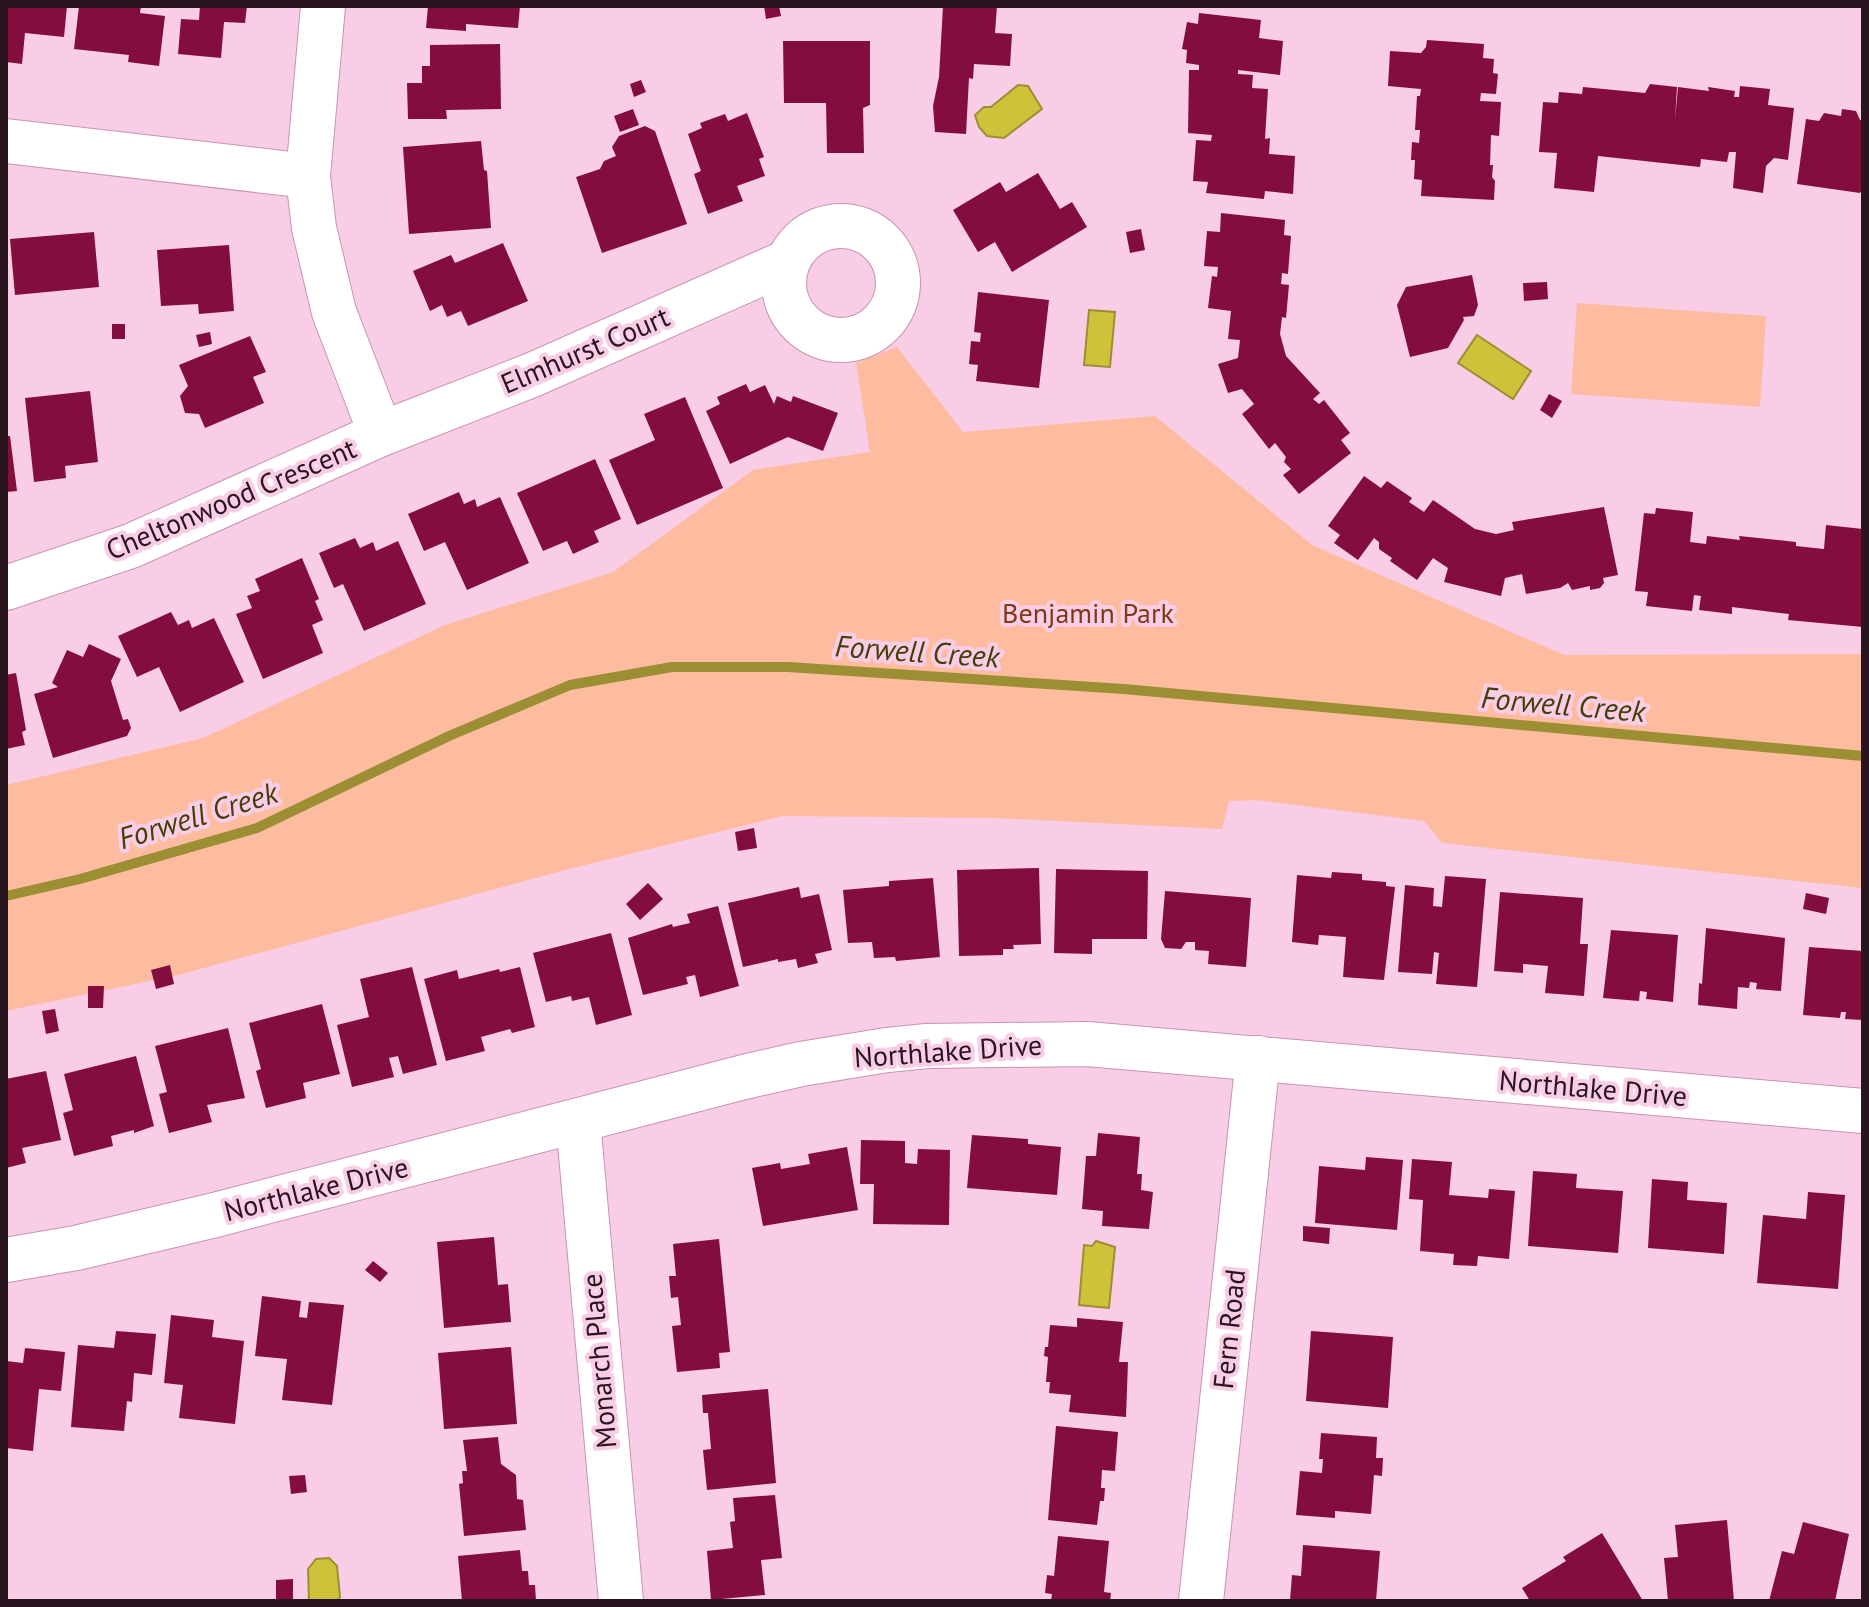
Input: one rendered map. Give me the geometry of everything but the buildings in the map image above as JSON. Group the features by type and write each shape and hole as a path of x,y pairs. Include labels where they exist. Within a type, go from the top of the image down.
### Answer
{"street":[{"name":"Cheltonwood Crescent","path":"6,588 131,546 381,434 334,312 314,228 308,176 323,6"},
{"path":"6,141 308,176"},
{"name":"Elmhurst Court","path":"381,434 532,375 787,262"},
{"name":"Northlake Drive","path":"6,1260 76,1248 215,1215 801,1064 927,1046 1087,1044 1863,1111"},
{"name":"Fern Road","path":"1201,1601 1258,1058"},
{"name":"Monarch Place","path":"578,1121 621,1601"}],"green space":[{"path":"1577,303 1766,316 1760,407 1571,394"},
{"name":"Benjamin Park","path":"897,347 963,432 1155,416 1312,545 1564,655 1863,654 1863,888 1442,843 1424,821 1257,800 1229,801 1222,829 993,818 782,816 569,869 178,975 6,1011 6,785 203,738 445,625 613,572 753,470 870,452 856,363"}],"shaded area":[{"path":"1018,85 1028,86 1042,109 1004,138 987,136 979,127 975,115 984,107 991,107"},
{"path":"1089,310 1115,312 1110,367 1084,365"},
{"path":"1477,335 1531,371 1513,399 1458,363"},
{"path":"1096,1241 1115,1247 1109,1308 1079,1305 1084,1245 1092,1246"},
{"path":"329,1558 337,1566 340,1597 337,1601 309,1601 308,1569 316,1559"}],"waterway":[{"name":"Forwell Creek","path":"6,896 80,879 257,828 449,736 570,685 672,667 788,667 1124,689 1863,756"}]}
